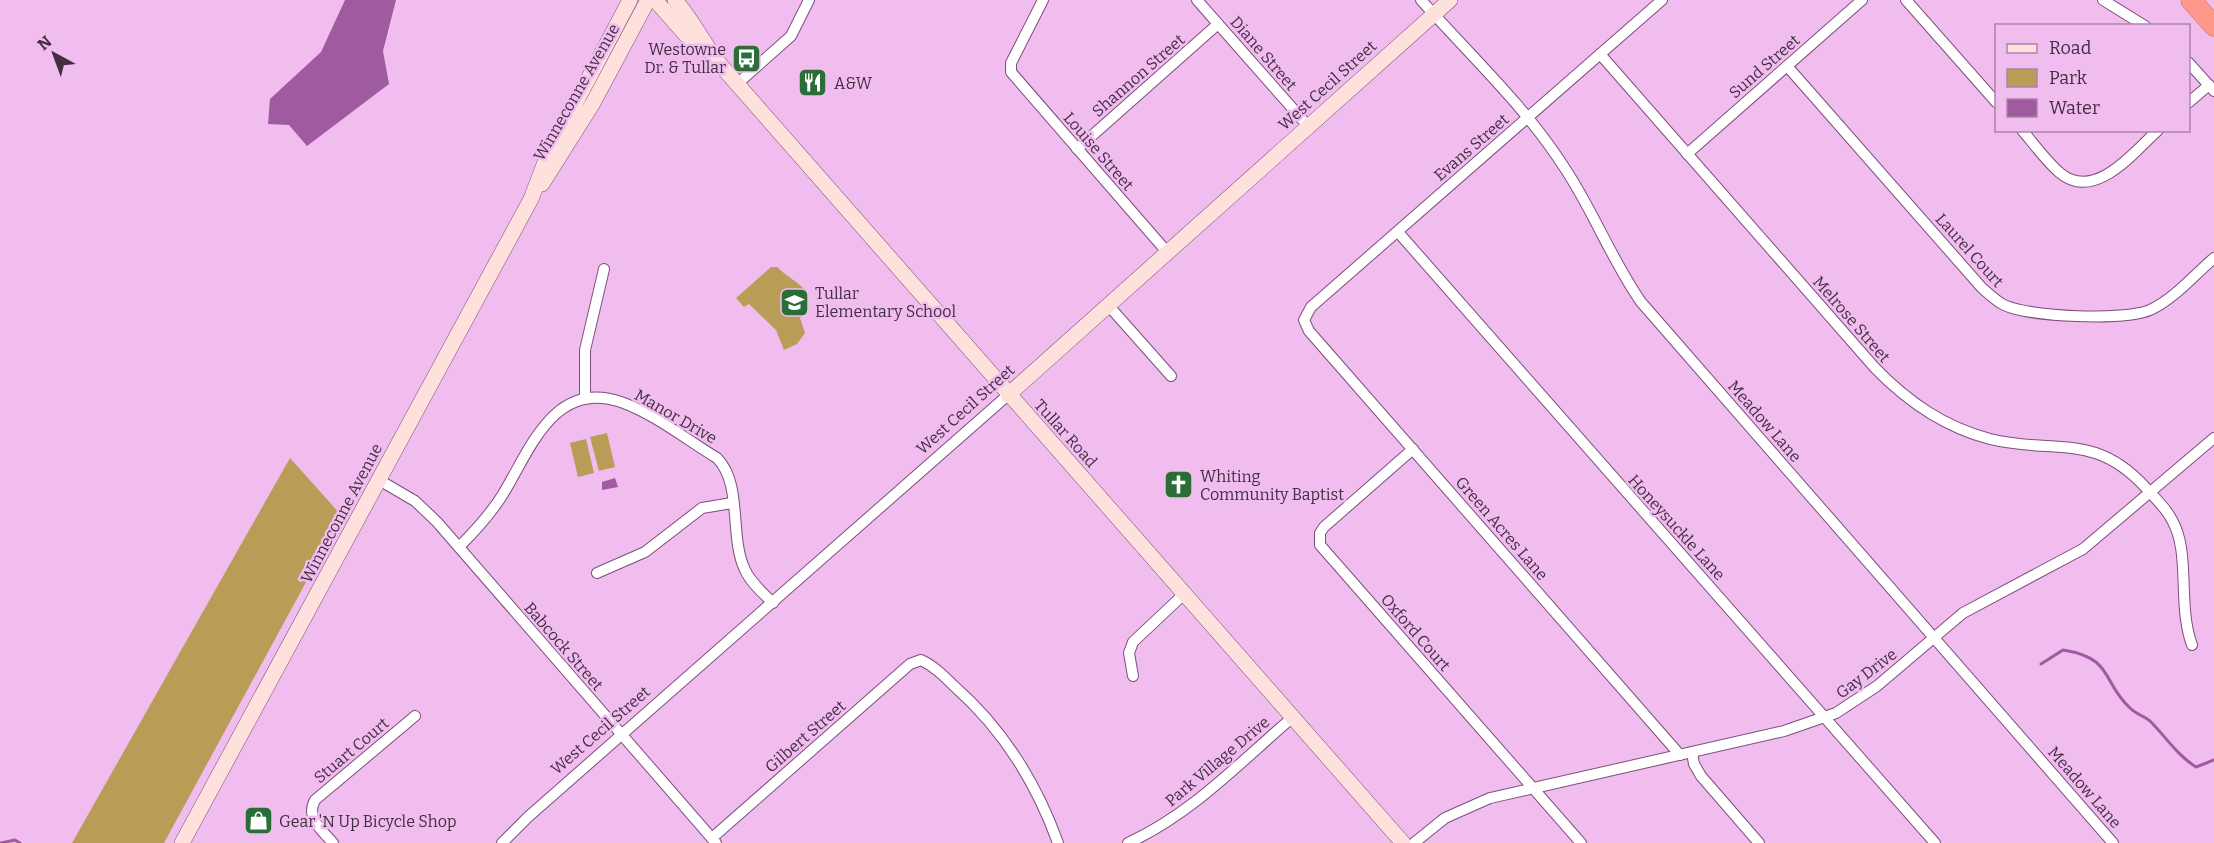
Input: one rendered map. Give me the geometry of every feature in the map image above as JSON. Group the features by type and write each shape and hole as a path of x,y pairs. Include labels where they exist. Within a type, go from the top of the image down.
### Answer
{"highway":[{"path":"2191,0 2214,26"}],"main road":[{"name":"Winneconne Avenue","path":"182,843 531,199 547,157 630,0"},
{"name":"Winneconne Avenue","path":"531,199 557,164 593,103 648,0"},
{"name":"Tullar Road","path":"655,0 693,43 704,46 1402,843"},
{"name":"Tullar Road","path":"675,0 703,35 704,46"},
{"name":"West Cecil Street","path":"1008,395 1450,0"}],"street":[{"path":"737,84 791,36 809,0"},
{"name":"Louise Street","path":"1043,0 1010,68 1014,77 1167,252"},
{"name":"Diane Street","path":"1197,0 1308,126"},
{"name":"Meadow Lane","path":"1421,0 1527,117 1564,167 1619,270 1641,302 2113,843"},
{"name":"Evans Street","path":"1304,320 1311,307 1662,0"},
{"name":"Sund Street","path":"1687,154 1862,0"},
{"path":"1906,0 1995,101"},
{"path":"2103,0 2142,24"},
{"name":"Shannon Street","path":"1077,149 1218,24"},
{"name":"Melrose Street","path":"1600,54 1875,368 1912,403 1950,425 1992,440 2081,448 2101,454 2127,469 2170,516 2179,534 2183,610 2192,645"},
{"path":"2190,64 2211,88 2190,103"},
{"name":"Laurel Court","path":"1787,66 1982,288 2003,305 2031,311 2114,317 2132,315 2165,301 2214,258"},
{"path":"2024,132 2058,171 2080,182 2103,177 2156,132"},
{"name":"Honeysuckle Lane","path":"1398,231 1935,843"},
{"path":"459,547 492,511 536,433 561,410 585,399 585,350 604,269"},
{"path":"1108,305 1171,376"},
{"name":"Green Acres Lane","path":"1304,320 1309,331 1680,755"},
{"name":"West Cecil Street","path":"502,843 621,734 1008,395"},
{"name":"Manor Drive","path":"585,399 607,399 632,406 717,458 729,472 732,503 745,570 772,603"},
{"name":"Gay Drive","path":"1414,843 1458,810 1490,798 1533,786 1784,732 1825,718 1869,693 1932,637 1981,602 2083,549 2151,494 2214,438"},
{"name":"Oxford Court","path":"1413,449 1323,527 1319,542 1581,843"},
{"name":"Babcock Street","path":"379,480 427,511 714,841"},
{"path":"597,573 645,552 702,508 732,503"},
{"path":"1133,676 1130,653 1133,642 1184,594"},
{"name":"Gilbert Street","path":"714,841 910,664 921,660 972,702 995,727 1032,782 1058,843"},
{"name":"Stuart Court","path":"333,843 316,823 312,811 315,800 415,716"},
{"name":"Park Village Drive","path":"1128,843 1193,803 1293,717"},
{"path":"1692,752 1694,764 1701,776 1759,843"}],"green space":[{"path":"771,267 777,267 808,293 803,301 805,310 800,318 805,333 797,344 784,350 776,330 749,304 744,307 736,298"},
{"path":"607,433 615,467 599,471 590,437"},
{"path":"586,439 594,473 578,477 570,443"},
{"path":"290,458 342,516 164,843 72,843"}],"water":[{"path":"345,0 396,0 383,51 389,84 307,146 289,125 268,124 270,99 321,52"},
{"path":"615,478 618,487 602,490 602,482"}],"waterway":[{"path":"2041,664 2063,650 2091,659 2105,672 2114,689 2130,708 2150,721 2189,762 2196,767 2214,760"},
{"path":"1,843 15,840 20,843"}],"place":[{"name":"Westowne Dr. & Tullar","path":"747,58"},
{"name":"A&W","path":"813,83"},
{"name":"Tullar Elementary School","path":"794,302"},
{"name":"Whiting Community Baptist","path":"1179,485"},
{"name":"Gear 'N Up Bicycle Shop","path":"258,821"}]}
